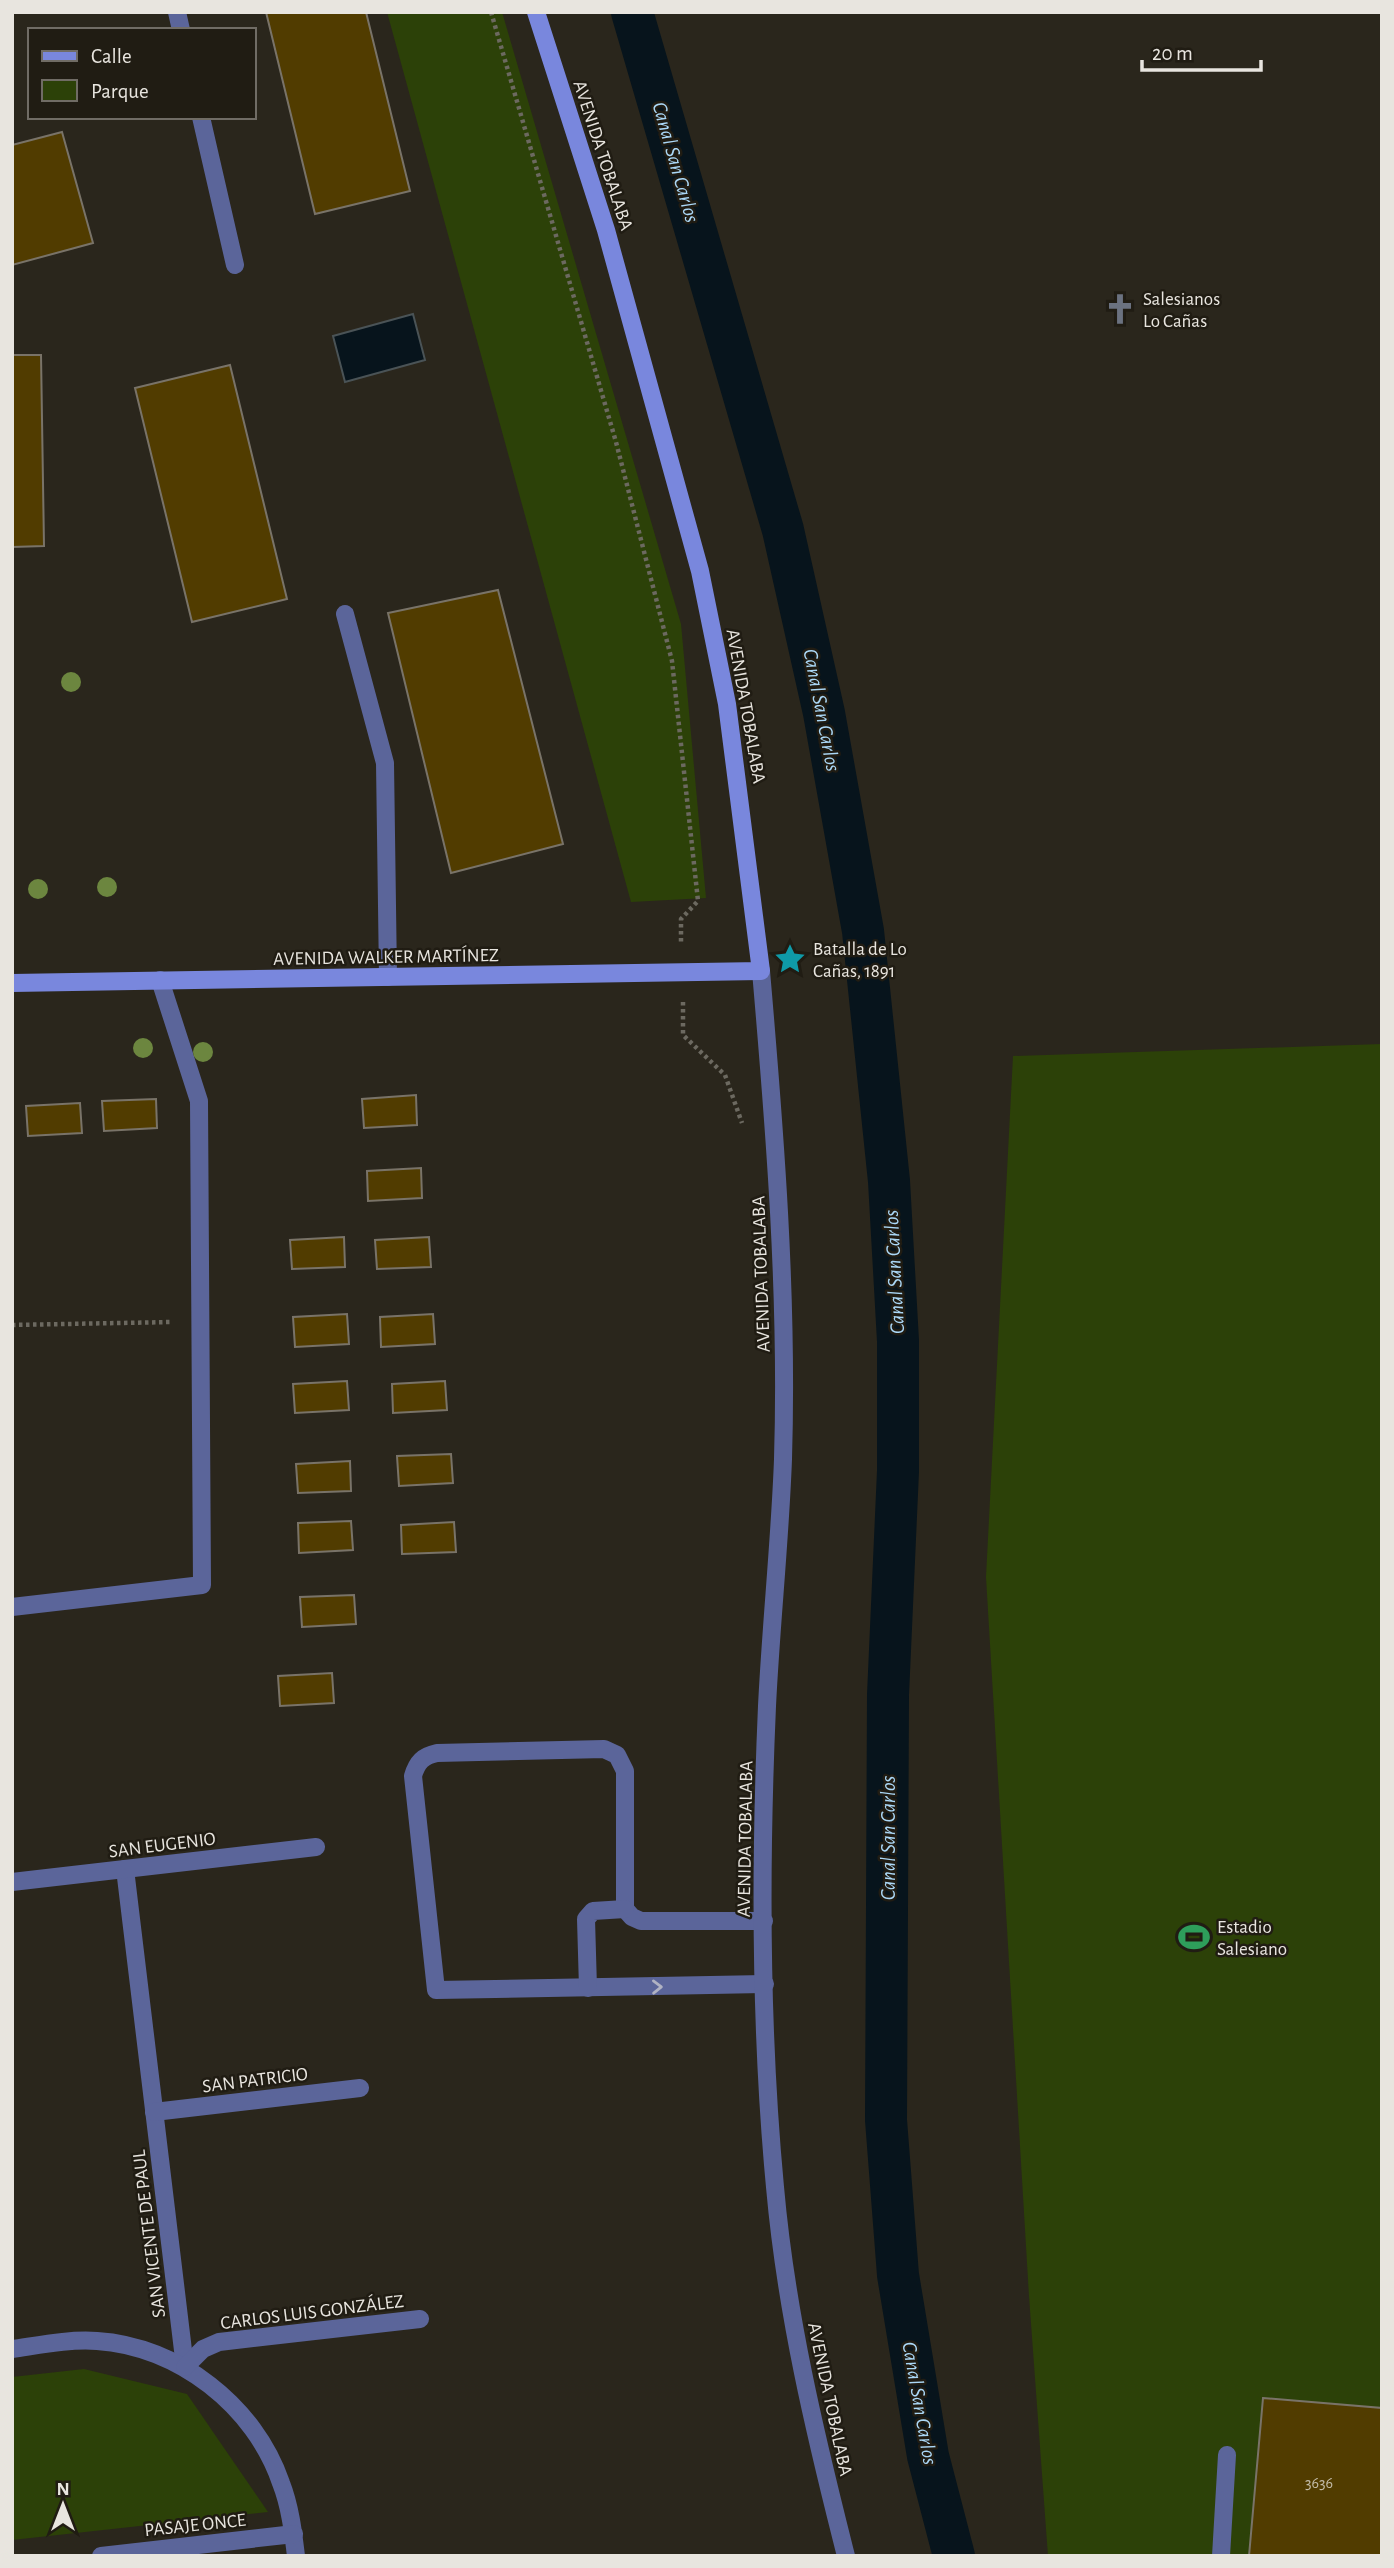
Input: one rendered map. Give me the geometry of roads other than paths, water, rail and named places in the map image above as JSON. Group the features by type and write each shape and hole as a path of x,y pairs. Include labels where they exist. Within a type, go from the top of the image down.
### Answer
{"main road":[{"name":"AVENIDA TOBALABA","path":"536,12 606,230 700,572 727,704 761,971"},
{"name":"AVENIDA WALKER MARTÍNEZ","path":"12,983 761,971"}],"street":[{"path":"201,119 235,265"},
{"path":"345,614 385,763 388,977"},
{"name":"AVENIDA TOBALABA","path":"761,971 780,1215 784,1375 780,1538 767,1706 764,1921 770,2124 781,2247 811,2416 846,2556"},
{"path":"12,1606 202,1586 199,1101 160,980"},
{"path":"764,1921 641,1921 632,1917 625,1909 625,1771 617,1755 604,1749 437,1753 421,1759 416,1767 413,1776 436,1990 765,1984"},
{"name":"SAN EUGENIO","path":"12,1882 316,1847"},
{"name":"SAN VICENTE DE PAUL","path":"125,1869 185,2367"},
{"path":"588,1987 586,1919 593,1912 625,1909"},
{"name":"SAN PATRICIO","path":"154,2112 360,2088"},
{"name":"CARLOS LUIS GONZÁLEZ","path":"185,2367 203,2349 219,2342 420,2319"},
{"path":"12,2348 73,2341 107,2342 141,2349 185,2367 235,2407 256,2433 281,2481 294,2534 296,2556"},
{"path":"1221,2556 1227,2455"},
{"name":"PASAJE ONCE","path":"101,2556 294,2534"}],"waterway":[{"name":"Canal San Carlos","path":"632,12 783,530 824,713 863,931 889,1181 898,1341 898,1471 888,1695 886,2120 898,2275 928,2456 954,2556"}],"place":[{"name":"Salesianos Lo Cañas","path":"1120,309"},
{"name":"Batalla de Lo Cañas, 1891","path":"790,959"},
{"name":"Estadio Salesiano","path":"1194,1937"}]}
